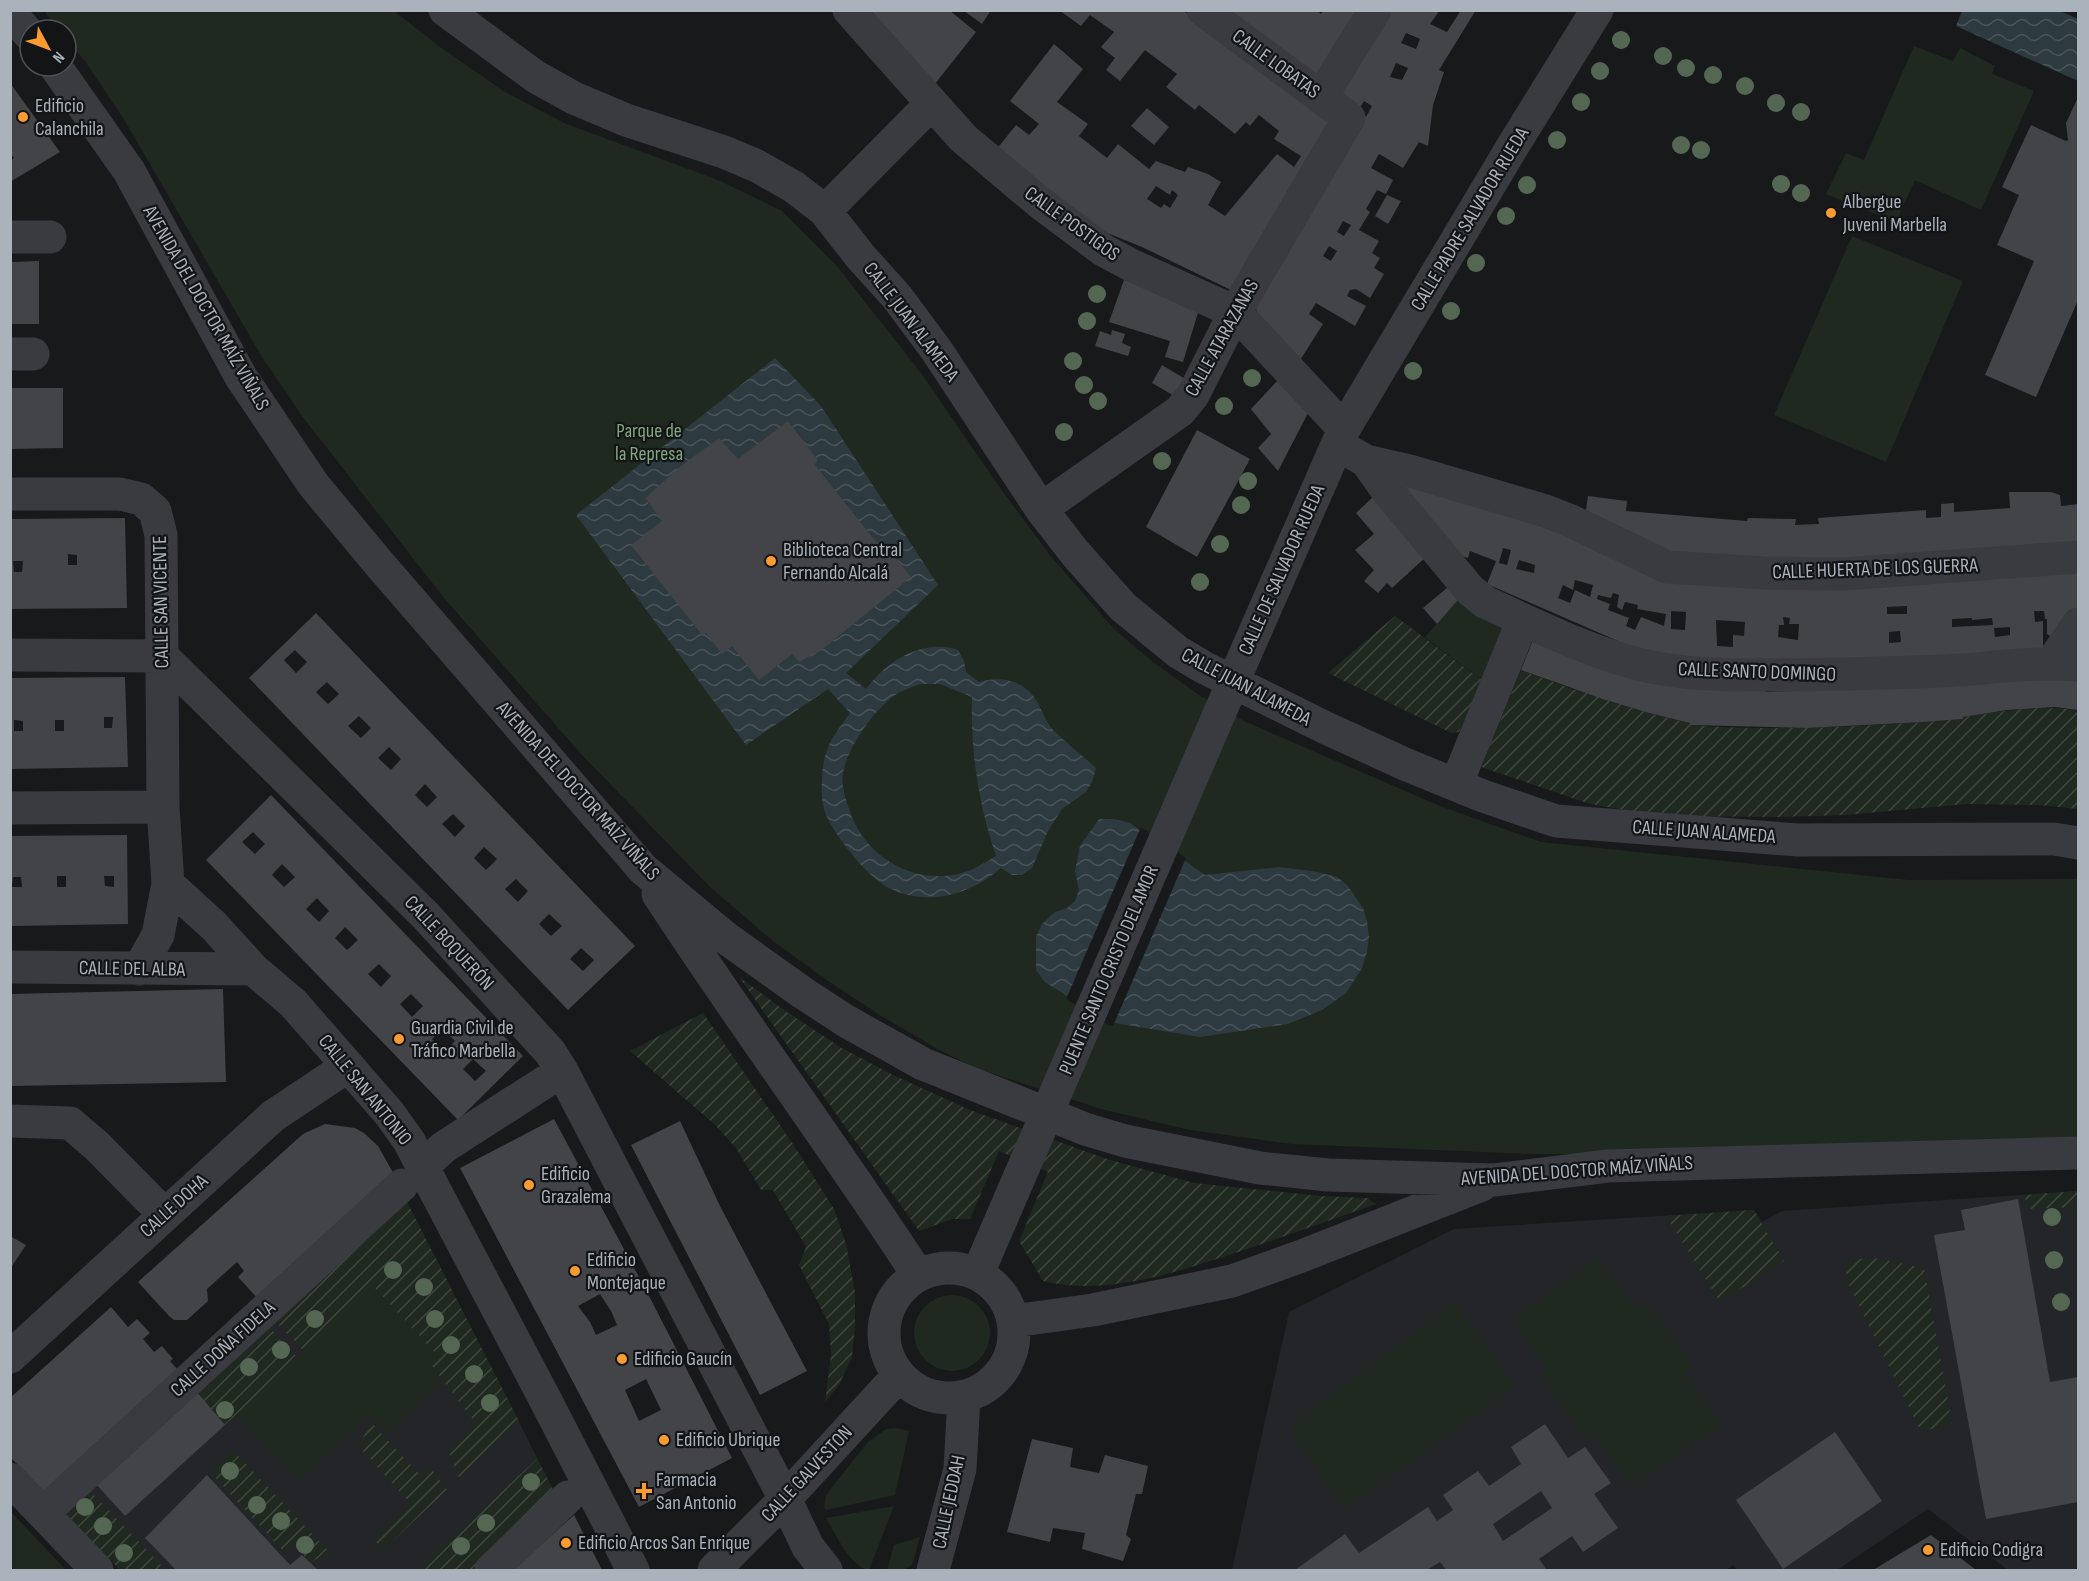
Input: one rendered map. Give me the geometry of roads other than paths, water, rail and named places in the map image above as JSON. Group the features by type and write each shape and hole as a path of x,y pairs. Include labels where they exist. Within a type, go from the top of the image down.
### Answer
{"street":[{"name":"CALLE JUAN ALAMEDA","path":"445,10 536,77 574,98 626,120 724,152 757,166 794,187 825,211 860,256 897,297 937,351 1041,509 1096,578 1123,607 1178,652 1203,667 1227,696 1326,728 1456,785 1556,821 1798,840 2054,838 2079,843"},
{"name":"CALLE POSTIGOS","path":"849,10 963,138 1022,188 1103,250 1235,312 1341,437"},
{"name":"CALLE LOBATAS","path":"1203,10 1349,118"},
{"path":"1321,97 1375,10"},
{"name":"CALLE PADRE SALVADOR RUEDA","path":"1341,437 1514,144 1597,10"},
{"name":"AVENIDA DEL DOCTOR MAÍZ VIÑALS","path":"63,78 129,171 241,377 313,484 643,869 726,938 803,993 846,1021 923,1064 1084,1129 1125,1141 1260,1168 1328,1175 1494,1180 1608,1166 2079,1153"},
{"path":"825,211 932,104"},
{"name":"CALLE ATARAZANAS","path":"1041,509 1180,411 1193,395 1235,312 1349,118"},
{"path":"10,237 50,237"},
{"name":"CALLE SANTO DOMINGO","path":"1341,437 1366,461 1386,489 1470,590 1485,602 1611,656 1694,674 1823,675 1974,670 2065,663"},
{"name":"CALLE DE SALVADOR RUEDA","path":"1227,696 1341,437"},
{"name":"CALLE HUERTA DE LOS GUERRA","path":"1366,461 1410,471 1546,511 1667,567 1765,573 1844,574 2079,557"},
{"name":"CALLE SAN VICENTE","path":"10,494 120,494 141,499 155,511 161,535 163,807"},
{"path":"1456,785 1524,620"},
{"path":"2065,663 2079,624"},
{"path":"10,655 162,656"},
{"name":"CALLE BOQUERÓN","path":"162,656 426,916 550,1052 562,1071 808,1547 826,1570"},
{"name":"PUENTE SANTO CRISTO DEL AMOR","path":"978,1273 1227,696"},
{"path":"10,808 163,807 168,884 158,935 139,969"},
{"path":"643,869 712,976 861,1188 918,1275"},
{"name":"CALLE SAN ANTONIO","path":"168,884 293,1004 389,1113 409,1141 413,1176 546,1401 633,1570"},
{"name":"CALLE DEL ALBA","path":"10,967 254,969"},
{"name":"CALLE DOHA","path":"10,1357 273,1116 348,1066"},
{"name":"CALLE DOÑA FIDELA","path":"43,1513 444,1147 562,1071"},
{"path":"10,1121 70,1123 97,1146 164,1214"},
{"path":"1014,1321 1093,1310 1232,1281 1310,1253 1494,1180"},
{"path":"948,1268 978,1273 994,1285 1007,1301 1014,1321 1014,1341 1009,1360 998,1377 983,1389 964,1397 946,1398 929,1395 912,1387 899,1375 889,1358 884,1340 885,1320 892,1302 903,1287 918,1275 948,1268"},
{"name":"CALLE GALVESTON","path":"714,1570 785,1499 899,1375"},
{"name":"CALLE JEDDAH","path":"933,1570 960,1469 964,1397"},
{"path":"10,1479 97,1570"},
{"path":"490,1570 568,1497"}],"water":[{"path":"1962,11 2060,11 2078,19 2078,81 1956,26"},
{"path":"775,358 821,406 938,585 846,673 866,689 884,669 906,654 931,647 958,650 964,661 966,672 979,682 994,679 1009,680 1029,691 1053,730 1096,768 1092,782 1086,792 1062,809 1048,831 1032,868 1022,875 1012,875 1001,868 976,885 962,891 933,897 904,894 889,888 871,875 846,847 831,824 823,805 822,775 826,753 834,736 850,713 828,689 746,745 576,515","holes":["921,684 940,684 972,697 977,778 996,856 968,871 949,876 930,876 895,865 867,842 856,826 849,809 844,791 843,773 850,751 864,728 882,706 900,692 910,688"]},
{"path":"1099,819 1114,819 1130,823 1205,875 1278,867 1313,871 1337,877 1347,885 1363,908 1367,921 1369,937 1362,968 1346,993 1322,1010 1288,1024 1200,1037 1109,1022 1045,982 1036,970 1036,937 1042,924 1055,912 1067,908 1075,901 1079,890 1075,871 1080,846"}],"place":[{"name":"Edificio Calanchila","path":"23,117"},
{"name":"Albergue Juvenil Marbella","path":"1831,213"},
{"name":"Biblioteca Central Fernando Alcalá","path":"771,561"},
{"name":"Guardia Civil de Tráfico Marbella","path":"399,1039"},
{"name":"Edificio Grazalema","path":"529,1185"},
{"name":"Edificio Montejaque","path":"575,1271"},
{"name":"Edificio Gaucín","path":"622,1359"},
{"name":"Edificio Ubrique","path":"664,1440"},
{"name":"Farmacia San Antonio","path":"644,1491"},
{"name":"Edificio Arcos San Enrique","path":"566,1543"},
{"name":"Edificio Codigra","path":"1928,1550"}],"park label":[{"name":"Parque de la Represa","path":"649,442"}]}
